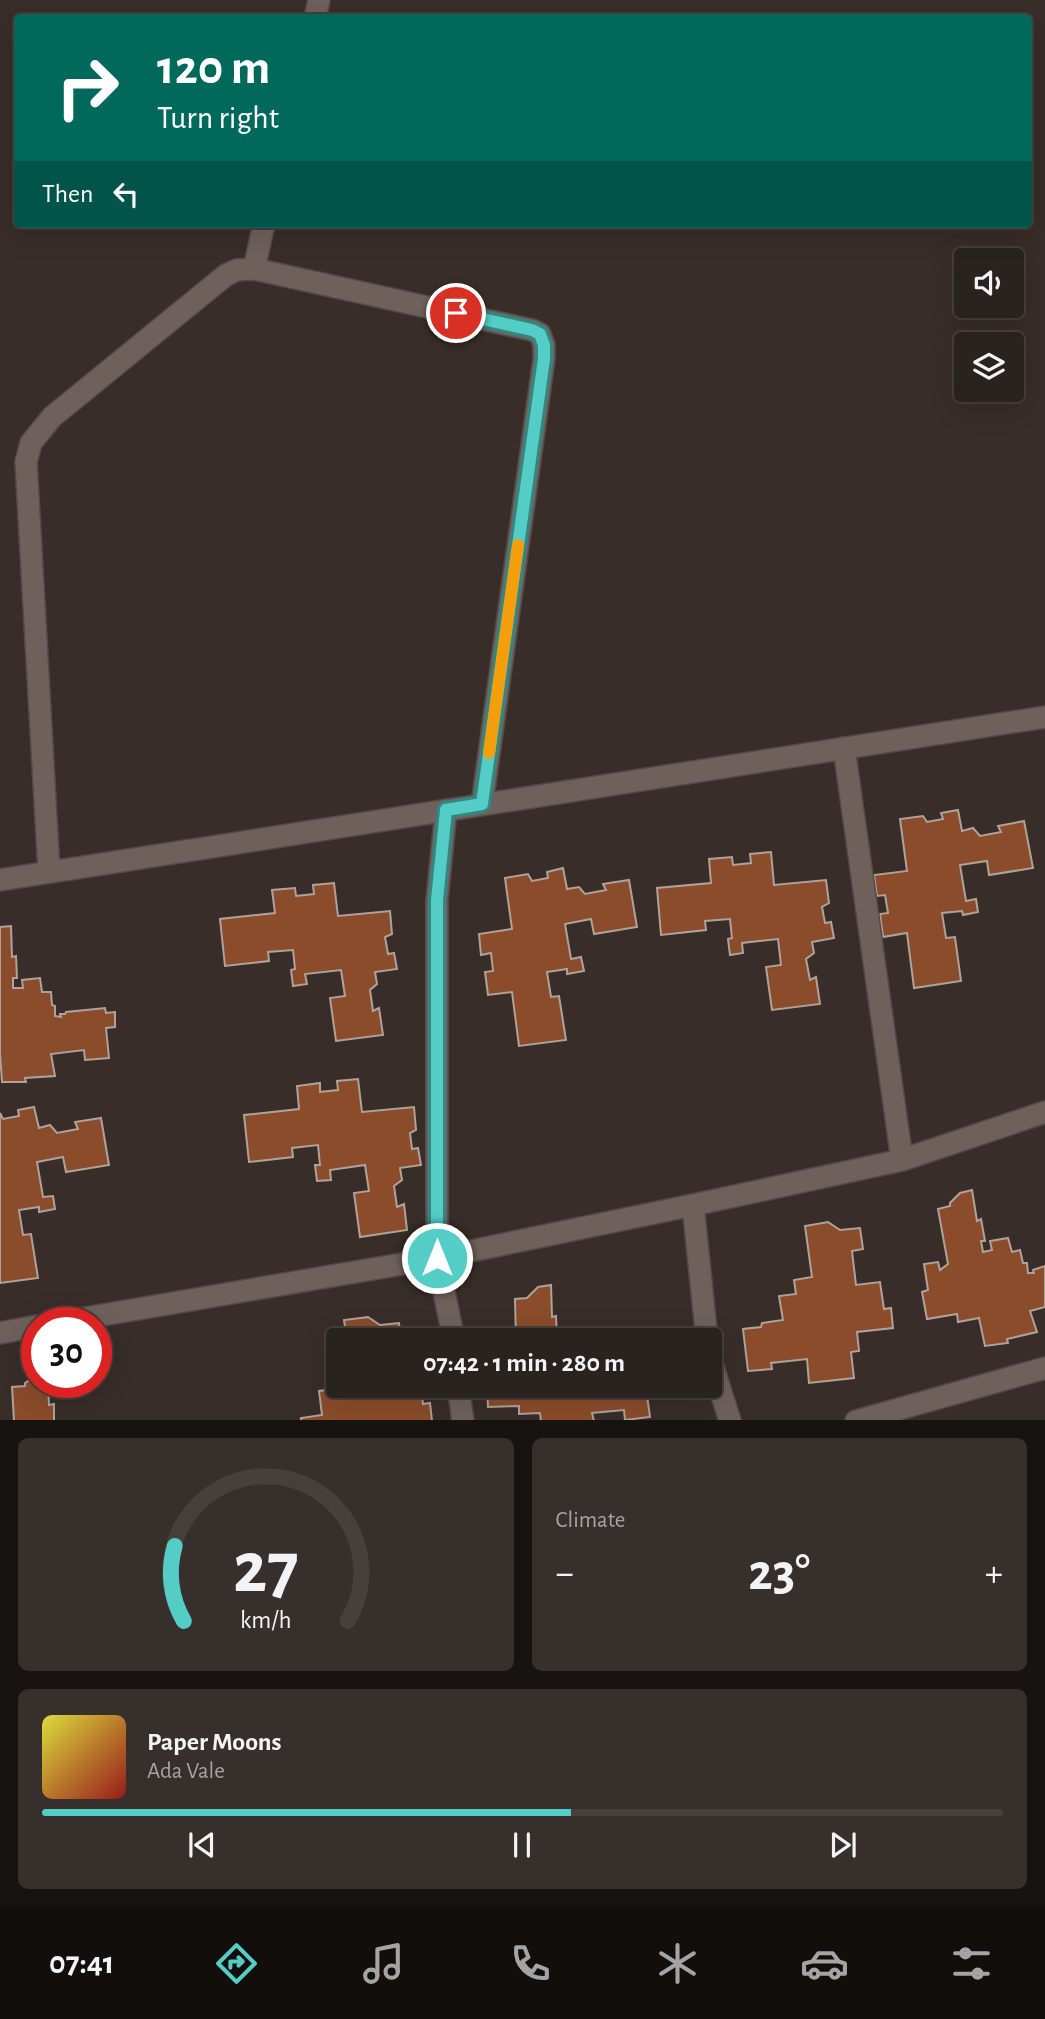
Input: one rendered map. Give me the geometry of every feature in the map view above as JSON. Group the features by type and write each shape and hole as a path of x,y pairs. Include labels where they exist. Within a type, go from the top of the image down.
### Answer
{"street":[{"path":"254,269 263,228"},
{"path":"49,872 26,463 32,443 52,417 226,275 237,270 254,269 532,330 540,334 544,345 544,359 482,804"},
{"path":"0,880 1045,717"},
{"path":"844,748 902,1160"},
{"path":"446,810 437,900 437,1258 452,1328"},
{"path":"112,1313 437,1258 902,1160 1045,1112"},
{"path":"693,1205 706,1328"},
{"path":"0,1333 21,1329"},
{"path":"856,1420 1045,1368"},
{"path":"722,1395 730,1420"},
{"path":"460,1398 463,1420"}],"building":[{"path":"958,810 962,831 973,828 980,836 1001,832 998,826 1024,821 1033,868 989,875 987,861 960,865 966,901 976,899 978,912 963,915 962,911 942,913 946,938 955,937 961,981 914,988 907,933 883,937 880,914 888,913 885,895 877,896 874,875 907,871 900,819 923,816 927,822 943,819 941,813"},
{"path":"771,852 774,885 826,880 829,903 822,907 825,923 831,922 834,938 812,942 814,953 806,959 810,980 816,977 820,1004 772,1010 766,967 781,965 778,939 742,943 743,953 730,955 730,919 705,921 706,930 661,935 657,888 711,883 709,859 732,857 733,865 751,863 750,854"},
{"path":"563,868 567,889 579,887 585,894 606,890 603,884 629,880 637,927 594,934 591,919 565,924 571,959 581,957 584,971 567,974 567,969 547,972 551,997 559,996 566,1040 519,1046 512,992 488,995 485,972 493,971 491,953 481,955 479,934 512,929 505,878 528,874 532,881 548,878 547,872"},
{"path":"334,883 338,916 390,911 392,934 385,937 388,954 394,953 397,969 375,972 377,984 370,990 373,1011 379,1008 383,1035 336,1041 330,998 345,996 341,970 305,974 307,984 293,986 293,950 268,952 269,961 225,966 220,919 275,913 272,890 295,888 296,896 314,894 313,885"},
{"path":"11,926 12,957 16,956 17,978 13,978 13,988 23,988 22,980 40,978 42,992 51,992 55,1016 61,1017 60,1014 66,1012 105,1008 106,1013 115,1012 115,1027 106,1028 109,1058 85,1060 84,1050 51,1054 55,1076 25,1078 26,1082 2,1082 0,927"},
{"path":"358,1079 362,1112 414,1107 416,1130 410,1133 412,1149 418,1148 421,1165 400,1168 402,1180 394,1186 397,1207 404,1204 407,1230 360,1237 354,1193 369,1191 365,1165 330,1170 331,1180 317,1181 315,1165 320,1165 318,1145 292,1148 293,1157 249,1162 244,1115 299,1109 297,1086 320,1083 320,1092 338,1090 337,1081"},
{"path":"34,1107 39,1128 50,1125 57,1133 78,1129 75,1122 101,1118 109,1165 66,1172 63,1157 37,1162 43,1197 53,1196 55,1209 39,1212 39,1207 19,1210 23,1235 31,1234 38,1278 0,1283 0,1113 3,1119 19,1116 18,1110"},
{"path":"972,1190 977,1221 981,1219 985,1241 981,1241 983,1252 992,1250 990,1241 1008,1238 1012,1252 1020,1250 1023,1263 1027,1263 1028,1273 1034,1273 1033,1270 1045,1266 1045,1307 1030,1311 1037,1332 1007,1339 1008,1343 985,1346 979,1318 958,1322 957,1314 927,1319 922,1292 928,1290 924,1264 938,1262 940,1270 948,1264 938,1209 950,1206 960,1193"},
{"path":"828,1222 840,1230 860,1228 863,1249 852,1251 856,1285 880,1282 884,1309 891,1308 893,1328 857,1332 859,1351 851,1352 854,1378 809,1383 807,1359 771,1363 772,1369 748,1371 743,1329 783,1320 779,1296 796,1294 794,1280 812,1277 805,1226"},
{"path":"551,1285 552,1317 556,1316 557,1328 516,1328 515,1299 527,1298 538,1287"},
{"path":"368,1317 380,1325 399,1323 400,1328 345,1328 344,1320"},
{"path":"21,1386 21,1398 49,1398 49,1405 54,1404 54,1420 14,1420 12,1387"},
{"path":"326,1390 326,1398 422,1398 423,1404 430,1403 432,1420 301,1420 322,1415 319,1391"},
{"path":"488,1398 647,1398 650,1417 625,1420 624,1410 592,1413 594,1420 541,1420 540,1413 519,1414 519,1406 488,1407"}],"slow traffic":[{"path":"489,753 518,545"}],"route":[{"path":"437,1258 437,900 446,810 482,804 544,359 544,345 540,334 456,313"}]}
